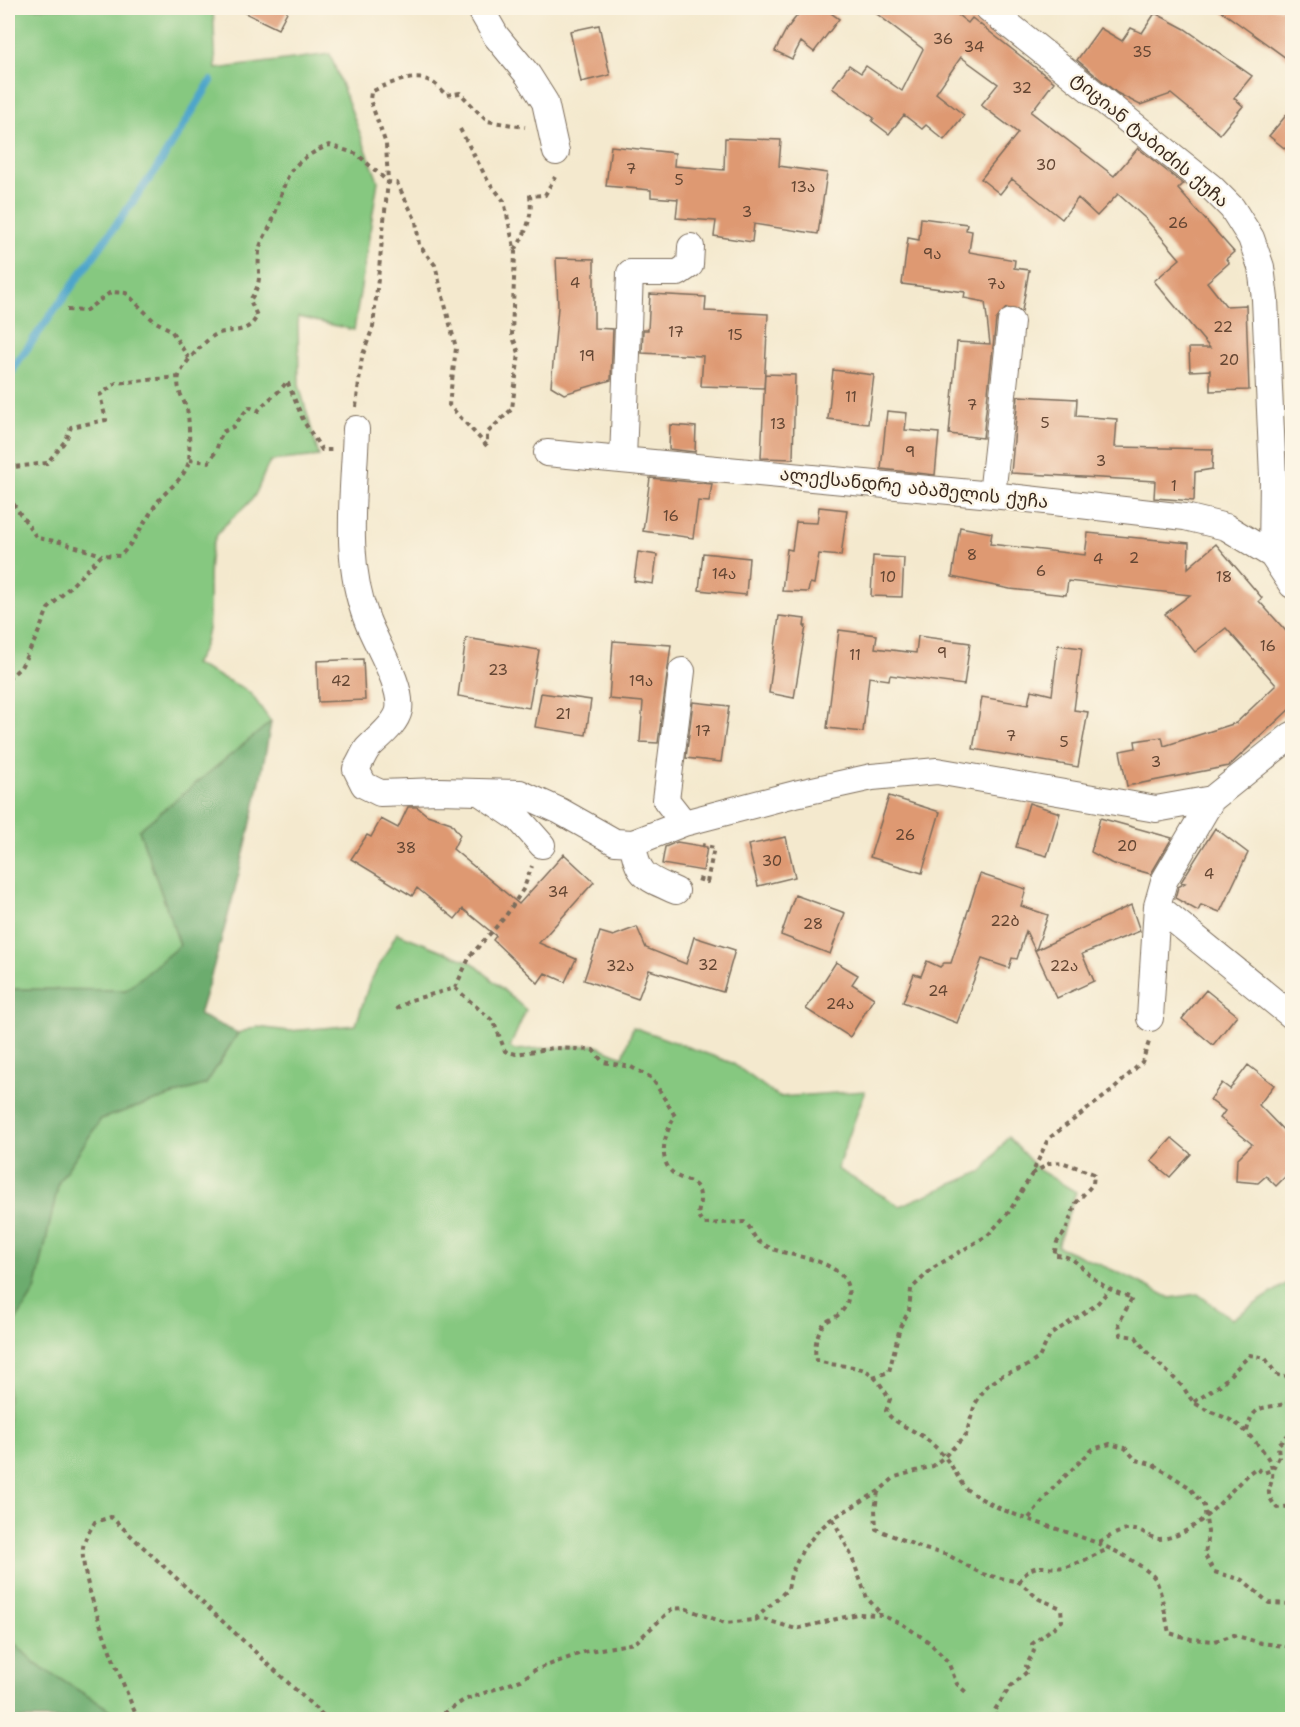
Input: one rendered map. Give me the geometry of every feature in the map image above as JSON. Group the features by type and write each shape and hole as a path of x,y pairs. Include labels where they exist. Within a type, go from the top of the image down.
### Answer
{"street":[{"path":"480,8 496,36 528,75 545,102 556,152"},
{"name":"ტიციან ტაბიძის ქუჩა","path":"988,8 1211,187 1232,208 1251,238 1261,267 1265,299 1272,477 1272,555"},
{"path":"623,459 630,273 678,273 690,265 691,247"},
{"path":"992,495 1011,322"},
{"path":"356,429 351,525 356,588 390,673 400,707 398,715 366,750 356,769 364,785 381,793 439,791 482,794 520,793 560,811 615,842 633,843 689,833 872,777 937,771 1156,809 1212,799"},
{"name":"ალექსანდრე აბაშელის ქუჩა","path":"547,453 992,495 1185,517 1226,527 1272,555"},
{"path":"1272,555 1293,585"},
{"path":"682,671 666,801 689,833"},
{"path":"1150,1018 1158,906 1164,881 1212,799 1293,735"},
{"path":"482,794 519,819 542,845"},
{"path":"633,843 636,865 645,876 676,891"},
{"path":"1158,906 1293,1016"}],"path":[{"path":"356,429 357,387 362,357 373,327 388,182 386,144 370,100 372,92 389,83 411,80 431,81 446,95 460,93 488,121 525,127 545,102"},
{"path":"8,496 37,538 60,542 102,555 120,556 132,543 160,498 169,493 180,478 189,460 188,414 180,399 179,377 189,359 217,333 240,332 254,323 257,316 250,300 260,286 259,251 292,167 328,145 357,154 388,182 397,183 416,221 419,245 435,265 456,348 449,405 487,446 486,433 512,409 517,376 519,353 512,335 515,252 504,201 488,181 460,129"},
{"path":"515,252 524,237 532,211 530,196 545,195 555,180 556,152"},
{"path":"67,310 85,311 111,292 126,293 154,321 171,330 189,359"},
{"path":"8,471 14,467 47,463 66,440 71,427 106,420 100,395 116,383 179,377"},
{"path":"189,460 209,462 216,451 222,432 233,427 249,407 258,411 267,399 279,393 287,381 304,422 322,450 331,450"},
{"path":"8,679 21,667 48,609 102,555"},
{"path":"689,833 714,848 707,882"},
{"path":"396,1009 411,1000 455,988 470,956 499,924 524,888 542,845"},
{"path":"455,988 494,1022 505,1051 516,1054 554,1048 592,1050 603,1062 631,1067 652,1078 675,1116 664,1134 663,1148 670,1170 696,1185 700,1195 698,1216 704,1224 744,1222 749,1225 758,1242 775,1250 797,1254 819,1262 841,1275 850,1290 843,1311 824,1323 813,1348 816,1360 829,1366 857,1368 873,1377 890,1399 886,1411 890,1418 927,1439 944,1457 964,1487 997,1506 1063,1533 1099,1542 1153,1576 1159,1588 1169,1633 1191,1640 1215,1641 1234,1635 1260,1643 1293,1647"},
{"path":"873,1377 889,1372 900,1327 909,1311 911,1289 933,1269 988,1234 1009,1212 1032,1174 1048,1139 1113,1090 1142,1062 1150,1039 1150,1018"},
{"path":"1032,1174 1050,1163 1062,1162 1094,1174 1093,1184 1076,1203 1065,1232 1057,1242 1054,1256 1067,1255 1110,1289 1132,1298 1119,1323 1121,1335 1136,1337 1142,1348 1152,1355 1161,1369 1173,1377 1194,1402 1218,1412 1246,1432 1269,1461 1272,1470"},
{"path":"755,1620 788,1589 803,1549 811,1538 833,1520 879,1491 895,1477 933,1466 944,1457 966,1435 975,1404 986,1387 1003,1375 1025,1367 1039,1358 1050,1335 1096,1305 1110,1289"},
{"path":"1194,1402 1221,1385 1250,1355 1265,1358 1276,1374 1284,1377 1293,1373"},
{"path":"1246,1432 1249,1419 1260,1408 1293,1401"},
{"path":"1293,1431 1278,1445 1279,1457 1272,1470 1267,1490 1277,1508 1293,1506"},
{"path":"1029,1518 1055,1486 1093,1449 1110,1444 1125,1448 1136,1460 1152,1464 1189,1487 1204,1506 1208,1532 1204,1555 1214,1572 1243,1581 1269,1602 1293,1604"},
{"path":"1099,1542 1126,1529 1139,1530 1157,1539 1174,1536 1206,1519 1256,1468 1263,1473 1272,1470"},
{"path":"879,1491 875,1509 876,1529 925,1549 948,1555 982,1575 1019,1582 1039,1599 1061,1608 1062,1622 1032,1644 1034,1651 1026,1666 1029,1670 1010,1687 994,1712 997,1719"},
{"path":"138,1719 101,1630 84,1564 83,1544 95,1522 111,1518 328,1719"},
{"path":"833,1520 851,1555 867,1598 881,1615"},
{"path":"1019,1582 1026,1572 1042,1565 1064,1567 1110,1549"},
{"path":"427,1719 446,1712 464,1700 521,1680 535,1670 584,1652 635,1643 672,1609 684,1608 725,1623 763,1619 796,1629 857,1614 881,1615 902,1624 929,1642 948,1662 957,1684 967,1694"},
{"path":"374,1719 402,1716 413,1719"}],"green space":[{"path":"8,8 213,8 216,69 330,54 378,181 354,330 298,317 299,385 319,456 271,461 253,498 224,526 212,547 207,637 194,664 243,688 252,695 271,722 139,830 180,945 126,990 8,989"},
{"path":"271,722 240,870 199,1015 238,1033 206,1084 101,1119 59,1181 35,1291 8,1333 8,989 126,990 180,945 139,830"},
{"path":"397,933 473,963 526,1010 510,1047 514,1050 594,1045 623,1057 633,1027 732,1063 779,1097 865,1091 837,1169 900,1206 983,1171 1008,1137 1039,1170 1076,1192 1057,1246 1170,1298 1198,1294 1232,1319 1292,1280 1292,1719 125,1719 37,1665 8,1637 8,1333 35,1291 59,1181 101,1119 206,1084 238,1033 257,1027 289,1031 356,1025 369,984"},
{"path":"8,1637 37,1665 125,1719 8,1719"}],"building":[{"path":"235,8 289,8 278,29"},
{"path":"803,8 824,8 839,19 814,52 801,42 792,59 775,51 786,30"},
{"path":"869,8 949,8 968,23 972,18 1054,82 1031,112 1114,176 1138,148 1183,184 1178,189 1234,252 1226,259 1229,263 1207,282 1226,306 1246,305 1249,390 1210,391 1210,370 1190,371 1189,348 1210,348 1154,281 1180,259 1145,218 1118,194 1097,216 1078,198 1062,219 1012,179 1000,194 981,179 1018,133 981,105 998,84 961,57 936,93 964,115 944,140 926,125 922,129 904,115 889,134 872,121 874,118 832,88 849,65 861,73 866,66 902,91 923,49"},
{"path":"1217,8 1293,8 1293,63"},
{"path":"1155,13 1185,29 1252,76 1234,98 1243,106 1220,134 1171,94 1140,105 1117,93 1077,60 1100,28 1122,41 1131,28 1142,33"},
{"path":"599,25 610,75 581,82 570,31"},
{"path":"1293,107 1293,155 1269,136"},
{"path":"725,138 781,140 779,166 827,173 818,234 754,224 752,242 714,236 716,221 676,218 678,199 651,197 651,190 606,186 611,146 675,153 674,166 724,170"},
{"path":"921,218 967,224 966,230 972,231 969,252 1015,260 1014,268 1029,270 1022,311 1006,308 996,320 983,438 949,434 957,342 990,344 985,302 964,298 965,292 902,284 908,238 919,240"},
{"path":"556,258 594,259 594,328 613,329 611,380 564,394 551,386 558,307"},
{"path":"650,294 706,297 705,311 768,314 764,388 701,386 703,356 642,353 643,330 648,330"},
{"path":"833,370 874,375 868,424 828,419"},
{"path":"765,374 795,375 793,459 761,458"},
{"path":"1018,396 1077,399 1076,416 1117,419 1115,447 1213,449 1212,469 1195,472 1194,501 1154,498 1155,481 1011,473"},
{"path":"887,411 907,413 905,430 939,433 935,475 881,469"},
{"path":"670,425 696,427 695,452 669,449"},
{"path":"650,478 712,484 709,502 698,501 693,538 643,531"},
{"path":"819,507 847,510 841,556 819,554 814,584 810,583 808,592 782,591 787,549 792,550 796,522 817,523"},
{"path":"960,527 992,533 990,544 1085,555 1088,533 1189,543 1188,568 1216,544 1262,598 1259,601 1293,639 1293,706 1229,766 1127,786 1120,751 1136,748 1135,741 1162,737 1164,746 1236,723 1276,685 1226,628 1195,652 1165,614 1190,595 1068,581 1066,595 1010,589 952,577"},
{"path":"638,552 657,555 653,584 634,581"},
{"path":"703,553 749,558 746,595 699,590"},
{"path":"873,556 904,558 902,597 871,596"},
{"path":"779,616 805,619 804,626 806,626 794,698 769,693"},
{"path":"839,630 877,635 875,648 916,653 918,636 970,643 964,685 890,675 889,680 869,677 863,732 827,728"},
{"path":"466,638 539,650 529,708 458,696"},
{"path":"613,641 671,645 658,743 640,742 643,702 609,699"},
{"path":"1058,645 1082,648 1074,710 1088,712 1078,767 973,749 982,697 1028,705 1031,690 1052,695"},
{"path":"363,659 365,700 318,702 317,661"},
{"path":"541,693 591,700 586,735 535,727"},
{"path":"693,702 729,706 721,762 686,758"},
{"path":"889,796 940,812 922,873 870,857"},
{"path":"1029,803 1060,813 1047,856 1016,847"},
{"path":"408,807 417,807 427,815 451,823 460,835 453,849 519,904 564,854 594,882 539,943 576,959 565,982 545,973 538,983 493,940 496,936 463,909 455,919 417,888 412,896 351,859 367,835 371,837 381,819 398,828"},
{"path":"1100,818 1172,838 1151,874 1111,863 1091,852"},
{"path":"1215,828 1248,853 1220,912 1201,905 1198,911 1175,898 1178,887 1185,883 1181,882"},
{"path":"786,837 795,877 758,886 748,845"},
{"path":"677,842 707,847 703,871 662,864 665,847"},
{"path":"980,874 1026,889 1021,906 1048,915 1036,950 1131,905 1140,931 1082,954 1094,981 1057,998 1026,931 1017,959 1012,958 1009,968 982,959 957,1023 903,1002 914,974 921,976 927,961 940,967 944,963 951,963"},
{"path":"795,895 845,913 830,954 781,935"},
{"path":"637,927 646,948 686,964 694,937 735,950 723,992 649,970 638,999 584,980 600,932 613,936"},
{"path":"836,962 858,975 852,984 874,998 850,1037 806,1009"},
{"path":"1206,990 1237,1015 1213,1045 1182,1019"},
{"path":"1248,1065 1274,1085 1259,1105 1293,1140 1293,1169 1276,1186 1266,1176 1258,1183 1236,1181 1237,1159 1252,1144 1220,1118 1225,1111 1210,1100 1222,1083 1230,1089"},
{"path":"1172,1138 1191,1154 1170,1177 1151,1161"}],"waterway":[{"path":"8,379 18,361 157,168 211,81"}]}
